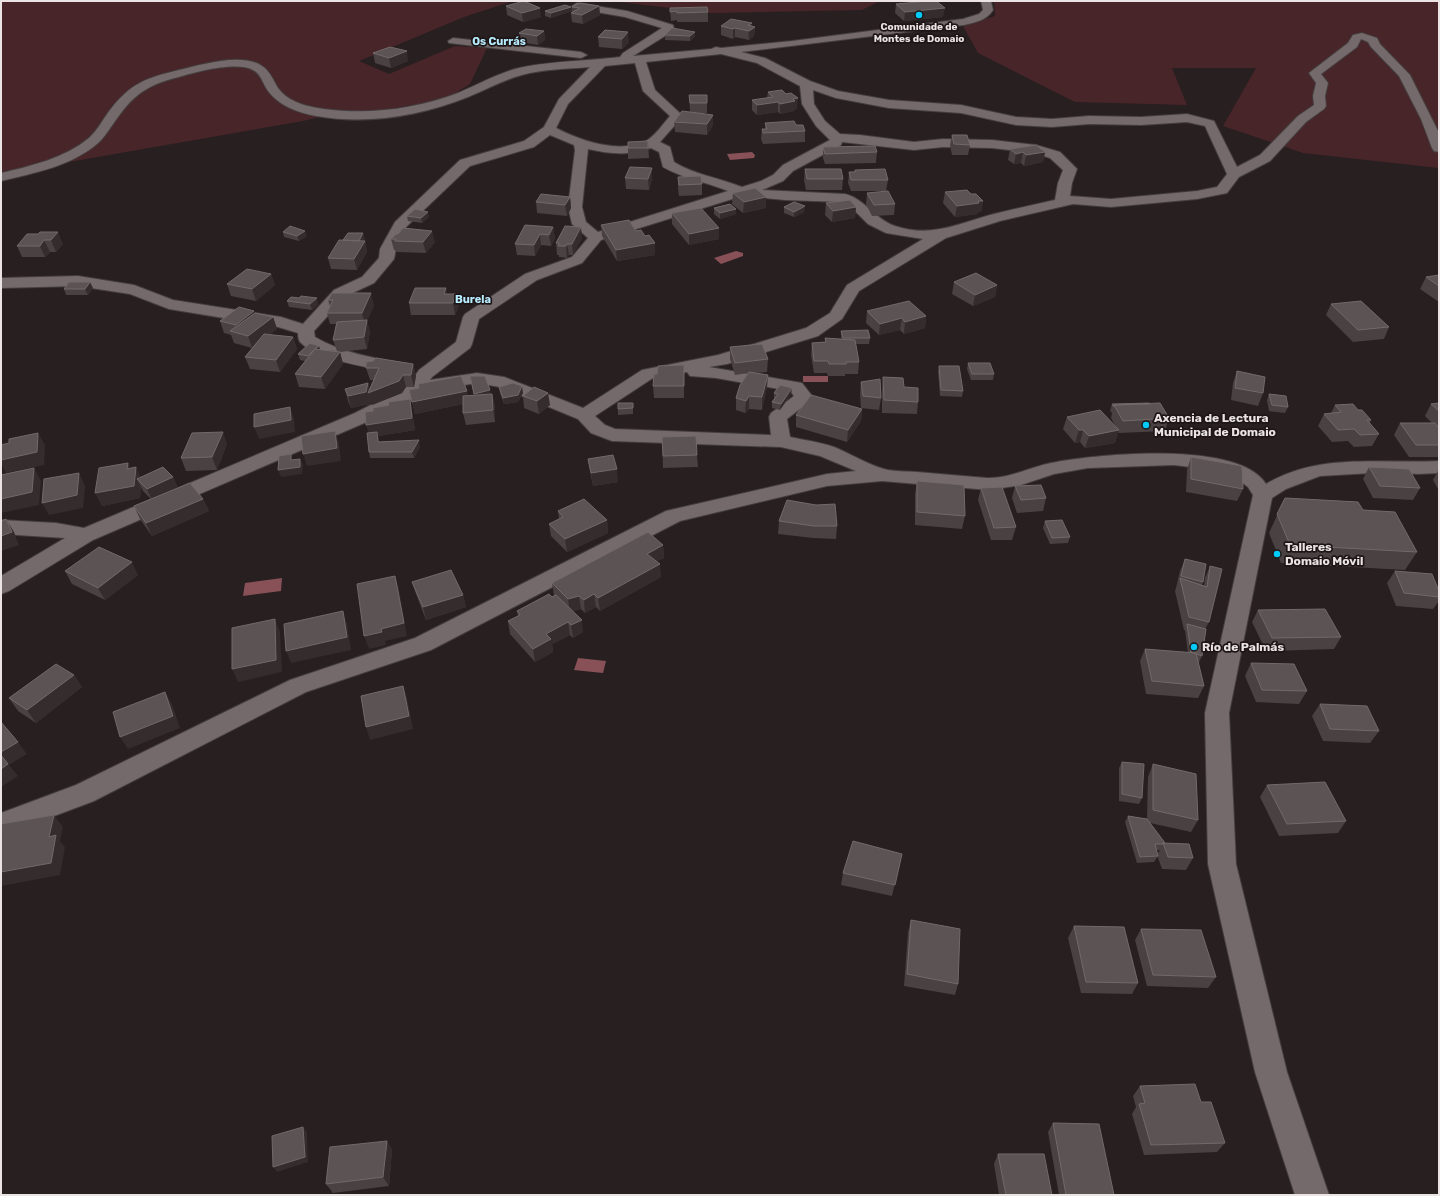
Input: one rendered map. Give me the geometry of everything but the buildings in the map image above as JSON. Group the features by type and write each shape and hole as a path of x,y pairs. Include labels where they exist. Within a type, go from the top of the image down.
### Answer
{"street":[{"path":"1,177 40,167 64,158 81,149 94,140 115,111 131,93 159,80 206,67 236,64 255,66 261,70 277,93 288,102 302,108 321,113 351,115 388,113 426,107 465,94 501,77 527,70 716,50 792,44 964,22 983,16 988,10 986,1"},
{"path":"577,6 627,14 669,27 669,29 628,55 625,60"},
{"path":"584,415 648,374 721,360 812,332 836,316 853,288 941,235 996,218 1073,200 1112,203 1197,195 1222,190 1234,174 1265,158 1302,120 1320,106 1319,96 1322,83 1316,73 1353,46 1357,37 1362,36 1373,40 1375,45 1404,75 1427,118 1439,148"},
{"path":"453,41 590,56 607,62"},
{"path":"716,50 761,60 806,84 836,94 882,102 961,109 1016,121 1052,123 1089,120 1140,121 1187,118 1210,124 1234,174"},
{"path":"549,129 562,137 579,142 613,148 633,150 652,143 677,116 649,91 639,58"},
{"path":"607,62 563,102 549,129 529,144 465,162 400,225 388,249 386,259 368,280 340,293 306,330 306,339 323,350 432,385 477,378 504,382 584,415 598,429 612,435 781,441 826,451 882,475"},
{"path":"806,84 808,104 820,123 837,138 860,138 908,145 943,143 992,144 1036,149 1055,156 1070,169 1065,183 1062,203"},
{"path":"1,586 86,535 362,416 420,382 464,344 471,318 531,277 577,260 596,237 766,184 778,178 788,168 833,145 837,138"},
{"path":"579,142 582,150 575,207 579,224 596,237"},
{"path":"652,143 665,150 668,164 681,172 721,182 742,192 785,196 829,196 845,198 860,208 873,221 891,230 916,235 941,235"},
{"path":"1,283 78,281 134,290 169,304 281,322 306,330"},
{"path":"668,370 716,373 796,387 804,397 778,417 781,441"},
{"path":"1,825 85,792 298,686 423,644 673,516 827,480 882,475 989,484 1021,479 1050,470 1088,462 1174,459 1225,467 1243,474 1256,483 1263,495 1217,713 1222,864 1271,1072 1312,1195"},
{"path":"1263,495 1285,482 1316,470 1374,467 1439,467"},
{"path":"1,527 56,530 86,535"}],"shaded area":[{"path":"1,1 513,1 464,17 359,61 389,74 455,46 487,48 470,84 446,99 378,111 343,111 303,121 75,161 1,172"},
{"path":"611,1 880,1 862,10 712,13"},
{"path":"994,1 1439,1 1439,168 1303,153 1223,126 1256,68 1172,68 1187,105 1075,102 978,53 963,26 995,16"},
{"path":"752,152 755,155 754,158 730,160 727,154"},
{"path":"736,251 743,253 743,256 721,264 714,258"},
{"path":"803,376 828,376 828,382 803,382"},
{"path":"282,578 281,591 243,596 245,583"},
{"path":"578,658 606,661 603,673 574,670"}],"place":[{"name":"Comunidade de Montes de Domaio","path":"919,15"},
{"name":"Axencia de Lectura Municipal de Domaio","path":"1146,425"},
{"name":"Talleres Domaio Móvil","path":"1277,554"},
{"name":"Río de Palmás","path":"1194,647"}],"district":[{"name":"Os Currás","path":"499,41"},
{"name":"Burela","path":"473,299"}]}
